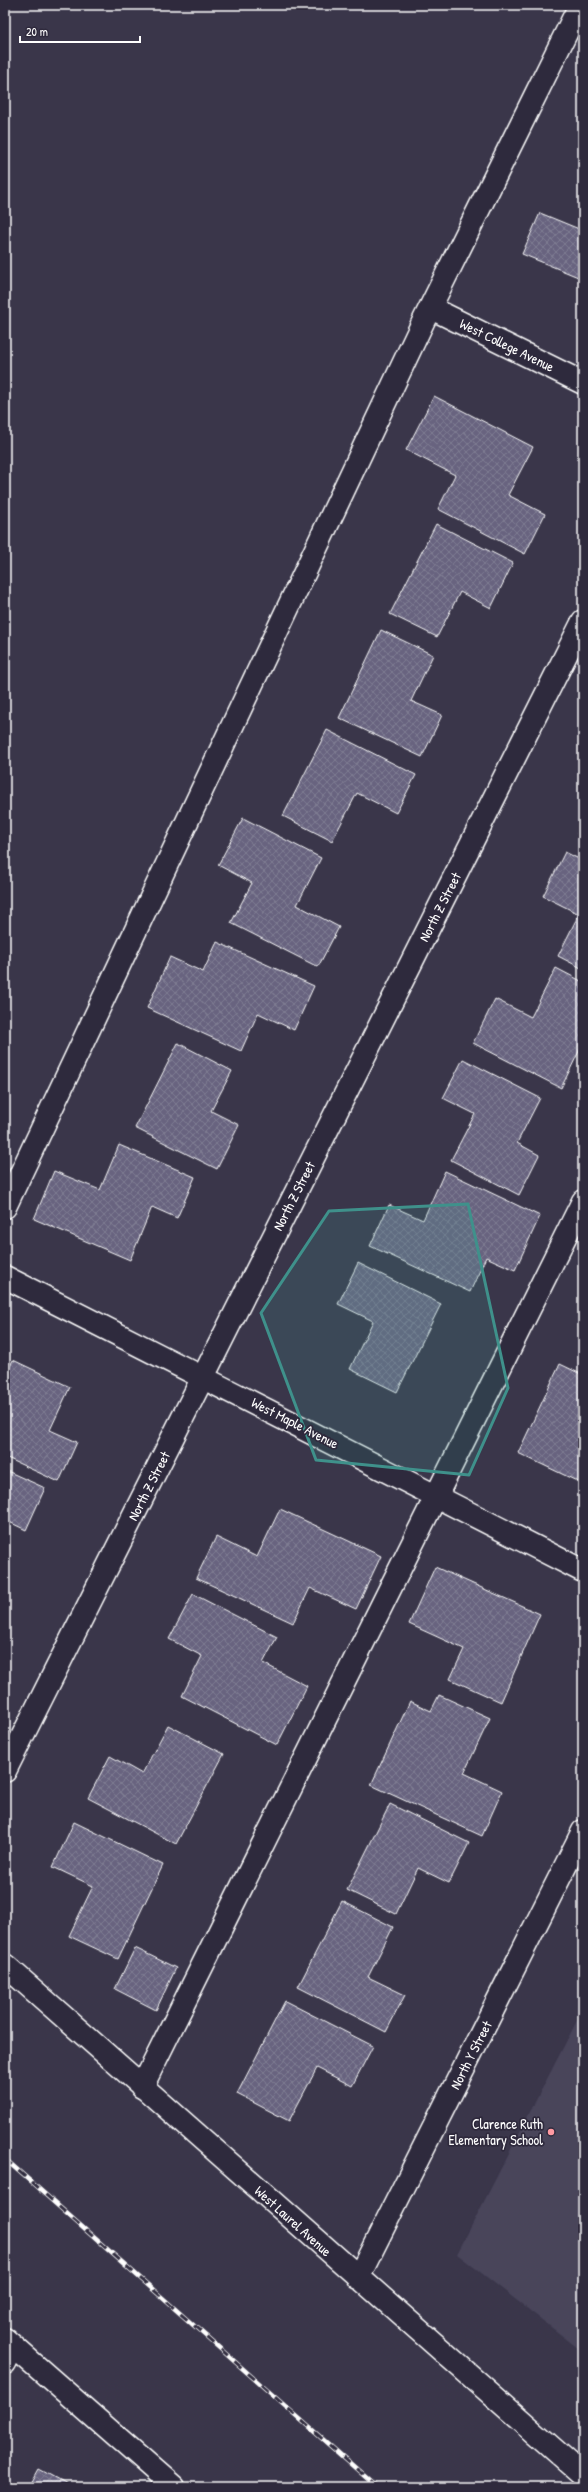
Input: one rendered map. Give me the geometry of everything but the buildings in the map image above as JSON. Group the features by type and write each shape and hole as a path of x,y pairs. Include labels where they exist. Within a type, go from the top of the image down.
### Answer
{"street":[{"path":"5,1207 431,308 580,5"},
{"name":"West College Avenue","path":"431,308 583,383"},
{"name":"North Z Street","path":"5,1771 583,621"},
{"path":"142,2087 435,1495 583,1201"},
{"name":"West Maple Avenue","path":"5,1277 204,1376 583,1571"},
{"name":"North Y Street","path":"358,2278 583,1831"},
{"name":"West Laurel Avenue","path":"5,1965 583,2475"},
{"path":"8,2350 174,2487"}],"highlighted area":[{"path":"468,1204 508,1388 469,1475 316,1460 261,1313 329,1211"}],"shaded area":[{"name":"Clarence Ruth Elementary School","path":"583,2009 583,2352 457,2254"}],"railway":[{"path":"5,2159 377,2487"}],"place":[{"name":"Clarence Ruth Elementary School","path":"551,2132"}]}
